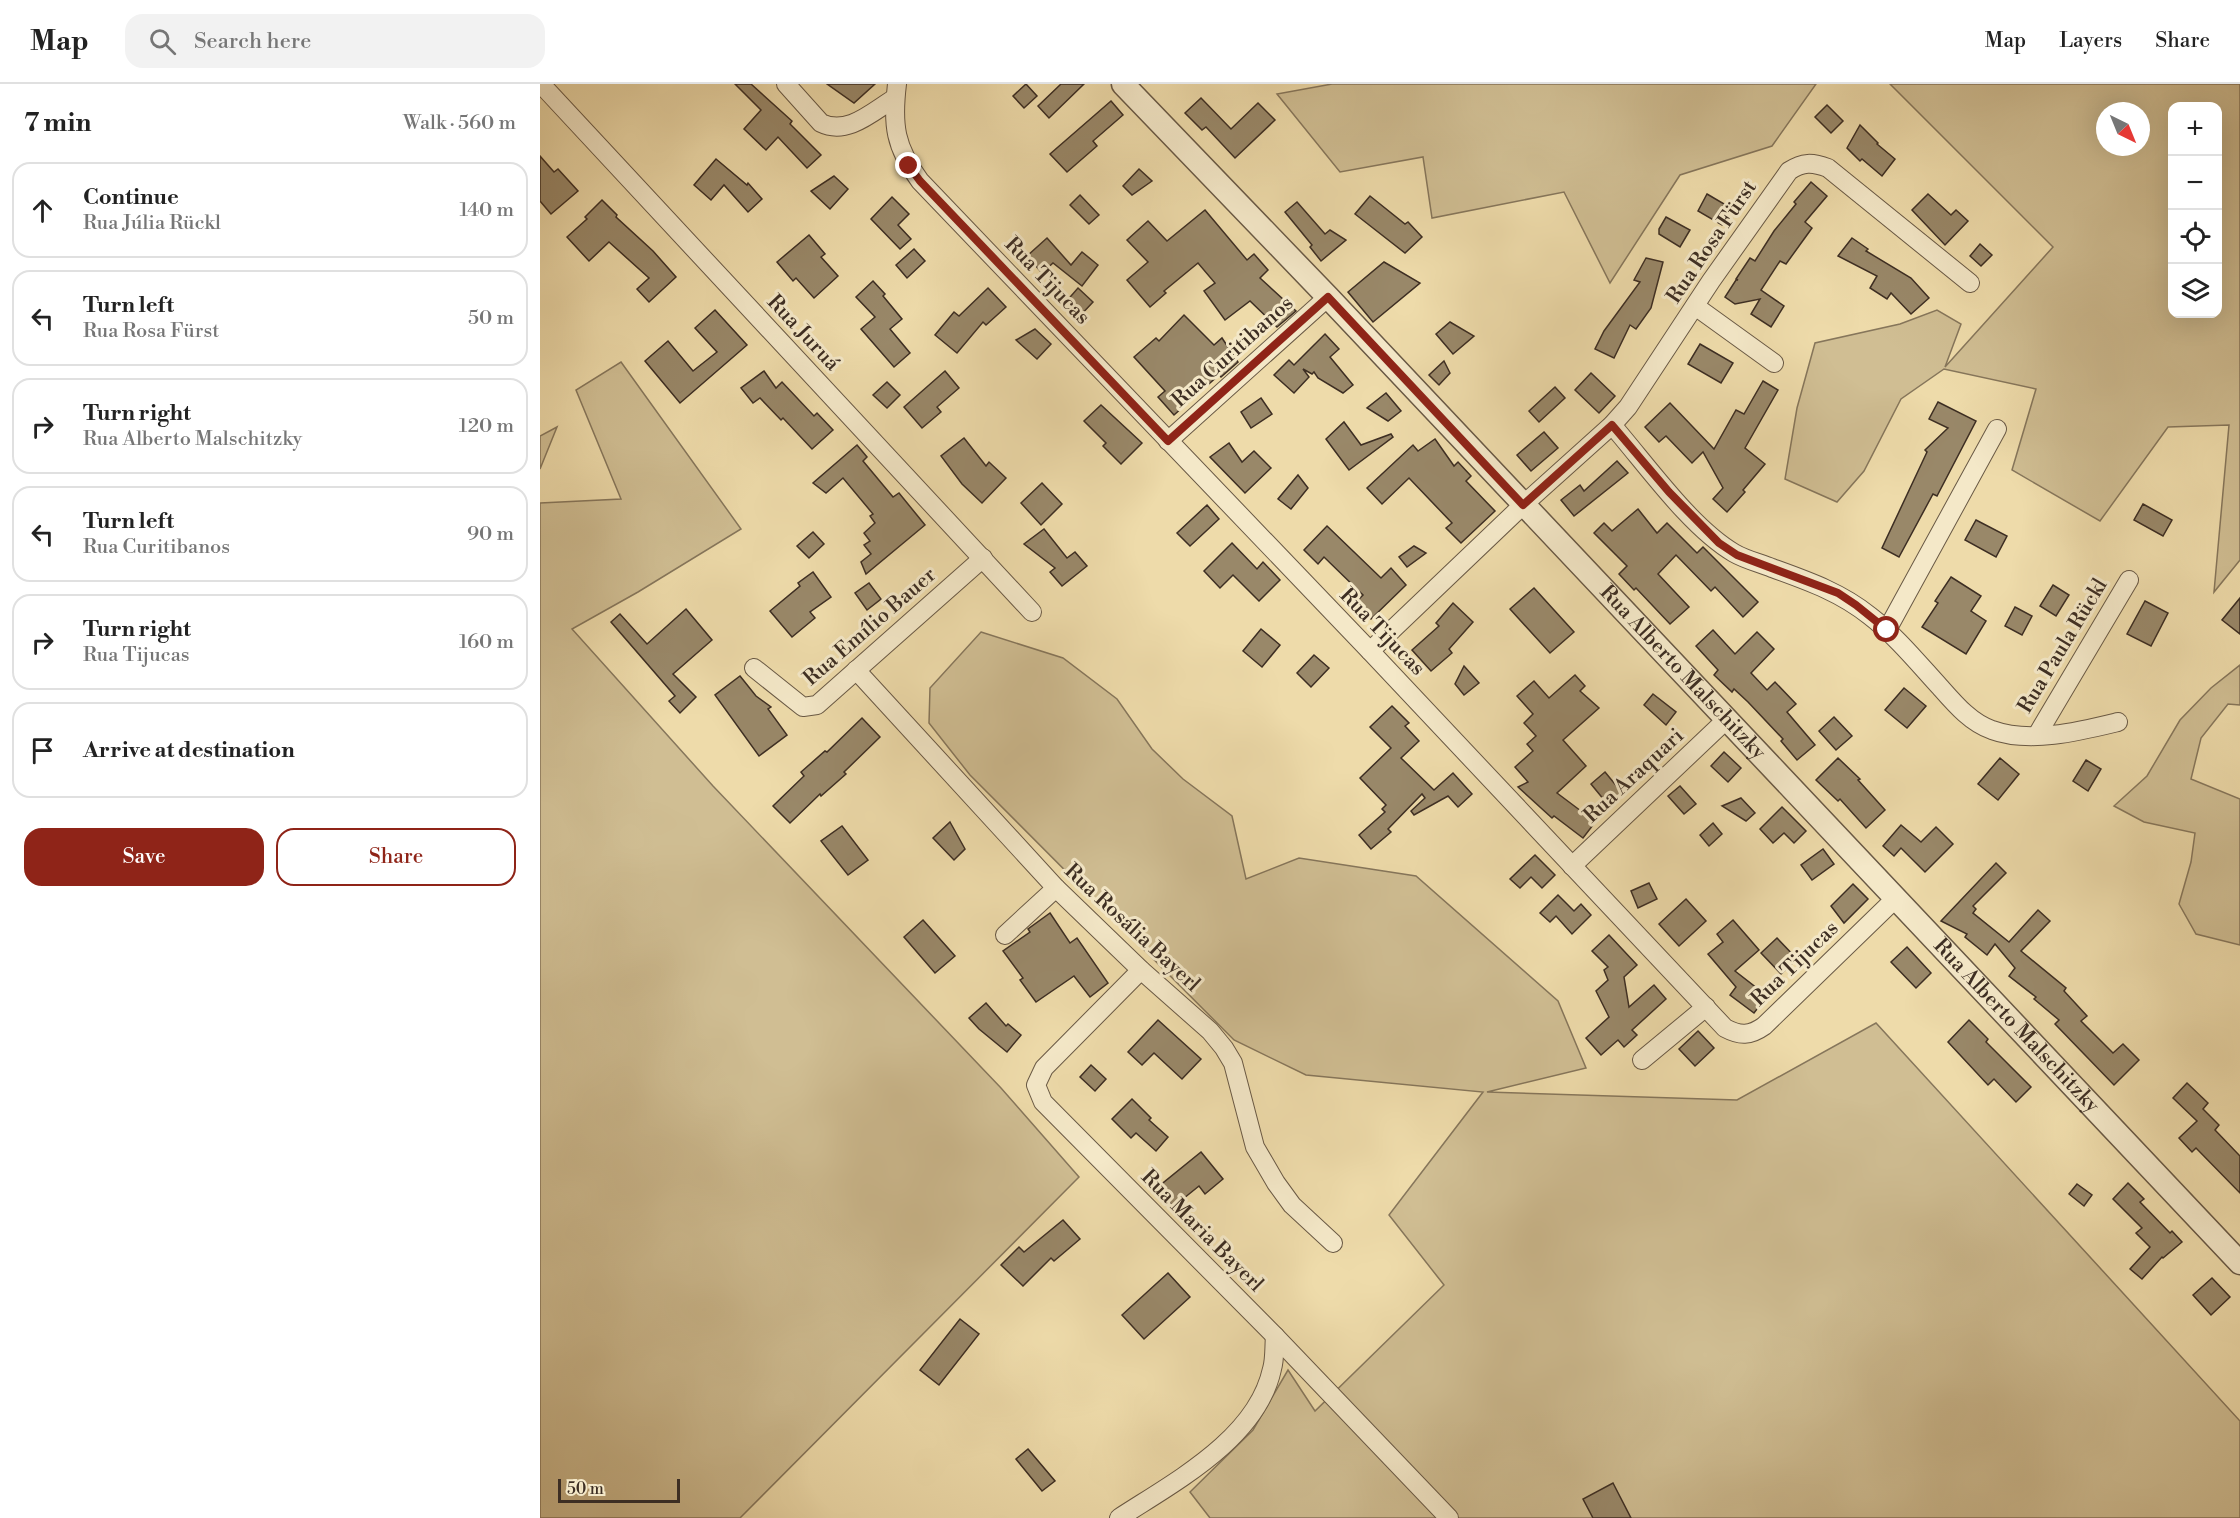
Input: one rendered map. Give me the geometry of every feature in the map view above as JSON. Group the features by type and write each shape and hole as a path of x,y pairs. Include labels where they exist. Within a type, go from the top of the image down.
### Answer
{"street":[{"path":"786,84 821,123 829,127 841,128 851,125 896,91"},
{"name":"Rua Alberto Malschitzky","path":"1123,84 1328,297 2240,1263"},
{"name":"Rua Juruá","path":"542,85 1032,612"},
{"name":"Rua Tijucas","path":"896,91 894,124 896,138 909,166 920,181 1370,651 1725,1028 1735,1033 1755,1032 1896,898"},
{"name":"Rua Rosa Fürst","path":"1370,651 1523,505 1612,425 1641,389 1695,306 1789,171 1801,164 1814,163 1828,168 1970,283"},
{"name":"Rua Curitibanos","path":"1168,441 1328,297"},
{"path":"1695,306 1774,363"},
{"path":"1612,425 1669,492 1719,543 1737,555 1838,593 1864,611 1887,630 1972,719 1992,730 2012,735 2064,734 2118,722"},
{"path":"1887,630 1997,429"},
{"name":"Rua Emílio Bauer","path":"754,668 803,707 817,705 983,558"},
{"name":"Rua Paula Rückl","path":"2037,735 2129,580"},
{"name":"Rua Rosália Bayerl","path":"856,670 1056,888 1141,970 1210,1031 1233,1062 1255,1147 1276,1183 1292,1204 1333,1243"},
{"name":"Rua Araquari","path":"1572,866 1727,720"},
{"path":"1005,934 1056,888"},
{"name":"Rua Maria Bayerl","path":"1141,970 1044,1068 1036,1086 1043,1102 1275,1336 1449,1518"},
{"path":"1642,1060 1706,1007"},
{"path":"1119,1518 1198,1466 1230,1439 1248,1418 1266,1386 1272,1369 1275,1336"}],"shaded area":[{"path":"1332,84 1816,84 1772,146 1680,175 1610,283 1564,192 1432,218 1423,157 1340,172 1277,94"},
{"path":"1890,84 2240,84 2240,560 2214,592 2229,425 2168,427 2100,521 2012,470 2036,389 1944,369 1901,399 1864,471 1837,502 1785,479 1797,408 1815,343 1900,324 1937,310 1961,324 1945,367 2053,247"},
{"path":"621,362 741,529 572,629 713,786 1001,1088 1079,1177 740,1518 540,1518 540,503 621,499 576,390"},
{"path":"557,427 540,469 540,436"},
{"path":"981,632 1063,658 1117,699 1152,749 1183,779 1232,816 1246,879 1299,858 1416,876 1558,1001 1586,1068 1487,1092 1737,1100 1876,1023 2240,1421 2240,1518 1210,1518 1190,1492 1253,1430 1288,1370 1315,1411 1444,1285 1389,1215 1483,1092 1306,1075 1234,1040 970,775 929,723 930,688"},
{"path":"2240,665 2240,705 2228,704 2201,738 2191,779 2240,799 2240,945 2196,934 2179,904 2191,862 2195,833 2144,822 2114,806 2147,776 2180,720 2211,688"}],"building":[{"path":"735,84 751,84 792,121 790,124 821,155 807,168 778,137 766,150 744,129 761,110"},
{"path":"827,84 875,84 854,103"},
{"path":"1026,84 1037,96 1024,108 1013,96"},
{"path":"1061,84 1084,84 1049,118 1038,106"},
{"path":"1201,98 1231,129 1258,103 1275,120 1235,158 1206,127 1202,130 1185,113"},
{"path":"1111,101 1123,115 1093,141 1097,146 1067,172 1050,154"},
{"path":"1827,105 1843,121 1831,133 1815,117"},
{"path":"1860,125 1895,159 1882,176 1862,159 1860,161 1847,148"},
{"path":"540,156 554,172 558,169 578,191 551,214 540,201"},
{"path":"716,159 747,185 748,183 762,199 748,212 724,185 711,200 694,185"},
{"path":"1139,169 1152,181 1132,195 1123,186"},
{"path":"834,176 848,189 830,209 811,191"},
{"path":"1811,182 1827,196 1805,222 1812,228 1786,264 1780,261 1761,290 1784,306 1771,327 1751,314 1760,299 1735,304 1725,297 1750,258 1755,261 1774,231 1796,204 1794,202"},
{"path":"1707,194 1731,208 1722,225 1698,211"},
{"path":"1928,194 1951,215 1956,210 1968,221 1945,245 1912,210"},
{"path":"1080,195 1099,215 1089,224 1070,205"},
{"path":"1370,196 1405,224 1408,222 1422,237 1405,253 1355,214"},
{"path":"892,197 909,214 898,225 911,239 900,249 871,219"},
{"path":"602,200 676,277 649,302 637,289 649,278 609,242 589,261 567,237 587,219 585,217"},
{"path":"1297,202 1325,234 1330,230 1346,240 1321,261 1310,247 1312,245 1285,212"},
{"path":"1205,210 1247,260 1254,254 1268,270 1260,278 1296,311 1277,327 1250,301 1225,320 1204,291 1215,283 1198,263 1164,291 1166,293 1150,307 1127,280 1148,262 1127,240 1148,221 1167,241"},
{"path":"1666,217 1690,230 1680,247 1659,234 1659,229"},
{"path":"809,235 825,254 821,257 838,276 814,298 796,278 793,281 777,262"},
{"path":"1047,238 1071,265 1082,252 1098,265 1082,286 1053,263 1042,273 1027,256"},
{"path":"1852,238 1868,249 1866,251 1911,278 1929,298 1911,314 1891,293 1887,299 1870,288 1877,276 1838,256"},
{"path":"1980,244 1992,255 1981,266 1970,256"},
{"path":"914,249 925,261 907,278 896,265"},
{"path":"1646,258 1663,262 1651,308 1636,329 1630,325 1614,358 1595,349 1604,331 1640,282 1634,280"},
{"path":"1384,262 1420,283 1373,322 1348,292"},
{"path":"873,281 902,319 890,329 910,353 894,367 861,329 875,317 856,297"},
{"path":"988,288 1006,307 986,325 983,322 957,353 935,335 954,312 959,316"},
{"path":"1078,288 1093,302 1078,318 1064,304"},
{"path":"715,310 747,345 680,403 645,361 668,341 693,371 717,352 695,328"},
{"path":"1184,315 1214,345 1222,338 1238,362 1221,377 1219,375 1174,415 1158,397 1165,391 1134,357 1156,338 1159,341"},
{"path":"1450,322 1474,336 1453,354 1436,334"},
{"path":"1035,329 1051,344 1037,359 1016,340"},
{"path":"1325,334 1339,349 1330,357 1353,385 1343,393 1318,378 1314,372 1312,374 1303,369 1309,377 1294,393 1274,375 1289,360 1294,365"},
{"path":"1700,344 1733,363 1721,383 1688,364"},
{"path":"1444,361 1450,373 1439,385 1429,375"},
{"path":"764,371 776,388 782,382 814,416 817,413 833,430 812,449 783,418 781,420 760,398 753,403 741,388"},
{"path":"945,371 959,388 937,407 941,412 922,428 904,407"},
{"path":"1591,373 1615,396 1599,413 1575,390"},
{"path":"1763,381 1778,390 1745,448 1765,464 1727,512 1713,499 1723,488 1703,452 1692,463 1666,436 1659,442 1645,427 1670,403 1714,449 1736,410 1744,414"},
{"path":"887,382 900,395 887,408 873,395"},
{"path":"1555,387 1565,398 1539,422 1529,411"},
{"path":"1386,393 1401,411 1388,421 1367,408"},
{"path":"1261,398 1272,414 1251,428 1241,412"},
{"path":"1938,402 1976,421 1937,496 1933,494 1899,557 1882,548 1927,452 1925,450 1948,428 1929,419"},
{"path":"1101,405 1142,443 1121,464 1103,446 1106,443 1084,421"},
{"path":"1344,422 1361,445 1391,434 1393,437 1349,470 1326,439"},
{"path":"1544,432 1558,448 1531,471 1517,455"},
{"path":"964,438 986,466 989,462 1006,478 982,503 962,484 941,456"},
{"path":"1435,439 1454,466 1458,462 1471,476 1466,481 1495,511 1461,543 1446,528 1452,523 1409,478 1382,504 1367,488 1413,445 1418,451"},
{"path":"1229,443 1242,462 1254,451 1271,468 1245,493 1210,457"},
{"path":"857,445 867,457 863,461 893,497 899,493 925,525 866,574 861,562 871,554 864,545 870,541 864,533 875,523 870,516 873,514 843,478 826,493 813,483"},
{"path":"1617,461 1628,473 1574,516 1561,500 1580,485 1584,491"},
{"path":"1298,475 1308,488 1291,509 1278,499"},
{"path":"1042,483 1062,504 1041,525 1021,503"},
{"path":"2143,504 2172,520 2163,536 2134,520"},
{"path":"1207,505 1219,519 1190,546 1177,533"},
{"path":"1638,509 1657,533 1667,523 1697,553 1703,547 1758,602 1743,617 1715,587 1711,591 1676,555 1658,574 1689,607 1670,624 1636,588 1634,590 1619,574 1627,566 1594,533 1604,523 1612,531"},
{"path":"1976,520 2007,536 1996,557 1965,540"},
{"path":"1327,526 1381,578 1391,568 1406,585 1371,619 1355,603 1363,595 1324,557 1318,564 1304,550"},
{"path":"1044,529 1067,558 1075,552 1087,566 1062,586 1050,572 1055,568 1024,544"},
{"path":"813,532 824,544 809,558 797,546"},
{"path":"1232,543 1257,569 1263,562 1280,580 1259,601 1233,575 1220,588 1204,571"},
{"path":"1414,546 1426,553 1407,567 1399,557"},
{"path":"813,572 831,597 810,612 815,618 792,637 770,611 800,586 798,583"},
{"path":"1951,577 1981,596 1971,611 1986,621 1966,654 1922,627"},
{"path":"869,583 881,599 867,610 855,593"},
{"path":"2053,585 2069,595 2056,616 2040,606"},
{"path":"1534,588 1574,632 1550,653 1510,609"},
{"path":"2240,598 2240,634 2222,620"},
{"path":"2145,601 2168,613 2151,646 2127,634"},
{"path":"1453,603 1473,622 1449,649 1452,653 1431,671 1412,650 1439,626 1436,623"},
{"path":"2015,607 2032,616 2022,635 2005,626"},
{"path":"686,609 712,640 673,674 696,697 680,713 669,701 675,696 611,622 620,614 647,644"},
{"path":"1261,629 1280,645 1262,667 1243,651"},
{"path":"1713,630 1735,654 1757,632 1774,649 1751,673 1767,690 1775,682 1796,704 1787,712 1815,745 1797,760 1781,741 1783,739 1748,702 1734,689 1732,692 1714,675 1718,670 1696,646"},
{"path":"1314,655 1329,668 1311,687 1297,673"},
{"path":"1464,666 1479,683 1464,695 1455,684"},
{"path":"1575,675 1585,686 1580,691 1599,708 1563,740 1586,766 1557,793 1593,820 1593,825 1583,838 1554,816 1552,818 1518,787 1528,782 1515,767 1533,751 1527,744 1536,736 1524,723 1533,714 1517,696 1534,681 1549,698"},
{"path":"740,676 756,696 771,707 768,709 787,735 759,756 715,695"},
{"path":"1904,688 1926,706 1907,728 1885,710"},
{"path":"1653,694 1676,712 1666,725 1644,705"},
{"path":"1392,706 1409,723 1405,726 1419,741 1401,758 1434,790 1453,773 1472,794 1458,807 1448,796 1414,815 1411,811 1425,798 1422,794 1388,829 1391,832 1371,849 1359,835 1385,812 1382,809 1386,805 1360,778 1391,748 1370,727"},
{"path":"1834,717 1852,736 1836,750 1819,731"},
{"path":"862,718 880,737 844,772 846,774 821,796 820,794 790,823 773,806 804,776 801,772 825,751 827,752"},
{"path":"1724,752 1741,768 1728,782 1711,766"},
{"path":"1838,758 1860,779 1858,780 1885,810 1866,828 1840,799 1838,801 1816,780"},
{"path":"2000,758 2019,774 1998,800 1978,784"},
{"path":"2086,760 2101,769 2088,791 2073,781"},
{"path":"1605,772 1623,794 1609,806 1591,784"},
{"path":"1680,786 1696,804 1684,814 1668,796"},
{"path":"1741,798 1755,813 1746,821 1722,806"},
{"path":"1782,807 1806,831 1794,843 1784,833 1773,843 1760,829"},
{"path":"950,822 965,849 954,860 933,838"},
{"path":"1713,823 1722,834 1709,846 1700,835"},
{"path":"1901,825 1921,842 1936,827 1953,844 1925,872 1901,848 1894,856 1883,846"},
{"path":"842,826 868,860 848,875 821,841"},
{"path":"1823,849 1834,864 1812,880 1801,865"},
{"path":"1535,855 1555,875 1542,888 1531,877 1520,888 1510,879"},
{"path":"1996,863 2006,873 1973,906 1976,909 1973,913 2009,942 2038,910 2050,921 2021,951 2066,988 2064,991 2087,1016 2081,1021 2113,1053 2123,1044 2139,1060 2114,1085 2055,1024 2059,1020 2034,999 2036,997 2009,976 2015,968 1995,944 1987,955 1965,937 1967,934 1941,921"},
{"path":"1649,883 1657,899 1638,908 1631,891"},
{"path":"1853,884 1868,899 1844,923 1831,906"},
{"path":"1558,895 1574,911 1581,904 1591,915 1572,934 1556,916 1550,922 1540,913"},
{"path":"1686,899 1706,921 1679,946 1659,924"},
{"path":"1050,913 1070,943 1077,938 1108,983 1090,997 1074,976 1036,1002 1020,980 1023,978 1003,951 1030,932 1028,929"},
{"path":"923,920 955,956 935,973 904,937"},
{"path":"1733,920 1759,950 1735,971 1767,996 1754,1013 1730,995 1736,987 1708,954 1723,942 1717,934"},
{"path":"1609,935 1637,965 1624,977 1629,1007 1654,985 1666,999 1632,1030 1637,1035 1624,1047 1618,1040 1601,1055 1586,1038 1609,1017 1596,991 1608,980 1604,970 1608,967 1592,951"},
{"path":"1777,938 1797,959 1781,974 1761,953"},
{"path":"1907,947 1931,973 1916,988 1891,962"},
{"path":"986,1003 1006,1026 1008,1024 1021,1035 1007,1052 969,1018"},
{"path":"1158,1020 1201,1059 1182,1079 1154,1053 1142,1065 1128,1052"},
{"path":"1969,1020 1988,1039 1986,1042 2031,1087 2016,1102 1994,1079 1988,1085 1948,1042"},
{"path":"1698,1031 1714,1048 1695,1066 1679,1049"},
{"path":"1091,1065 1106,1079 1095,1091 1080,1077"},
{"path":"2187,1083 2208,1103 2203,1109 2219,1125 2215,1130 2240,1156 2240,1193 2196,1148 2192,1152 2179,1138 2197,1121 2173,1098"},
{"path":"1132,1099 1151,1118 1149,1120 1168,1137 1156,1151 1136,1133 1131,1138 1112,1119"},
{"path":"1201,1152 1223,1179 1205,1194 1199,1186 1173,1207 1158,1187"},
{"path":"2128,1183 2144,1199 2140,1202 2182,1242 2162,1257 2142,1279 2130,1269 2150,1247 2136,1233 2142,1228 2113,1199"},
{"path":"2077,1184 2092,1195 2084,1206 2069,1194"},
{"path":"1063,1220 1080,1239 1054,1261 1051,1258 1023,1286 1001,1265 1019,1247 1024,1252"},
{"path":"1168,1273 1190,1297 1144,1339 1122,1315"},
{"path":"2212,1278 2230,1297 2211,1315 2193,1295"},
{"path":"960,1319 979,1334 939,1385 920,1370"},
{"path":"1028,1449 1055,1481 1042,1491 1016,1459"},
{"path":"1613,1483 1631,1518 1593,1518 1583,1499"}],"route":[{"path":"909,166 920,181 1168,441 1328,297 1523,505 1612,425 1669,492 1719,543 1737,555 1838,593 1887,630"}]}
